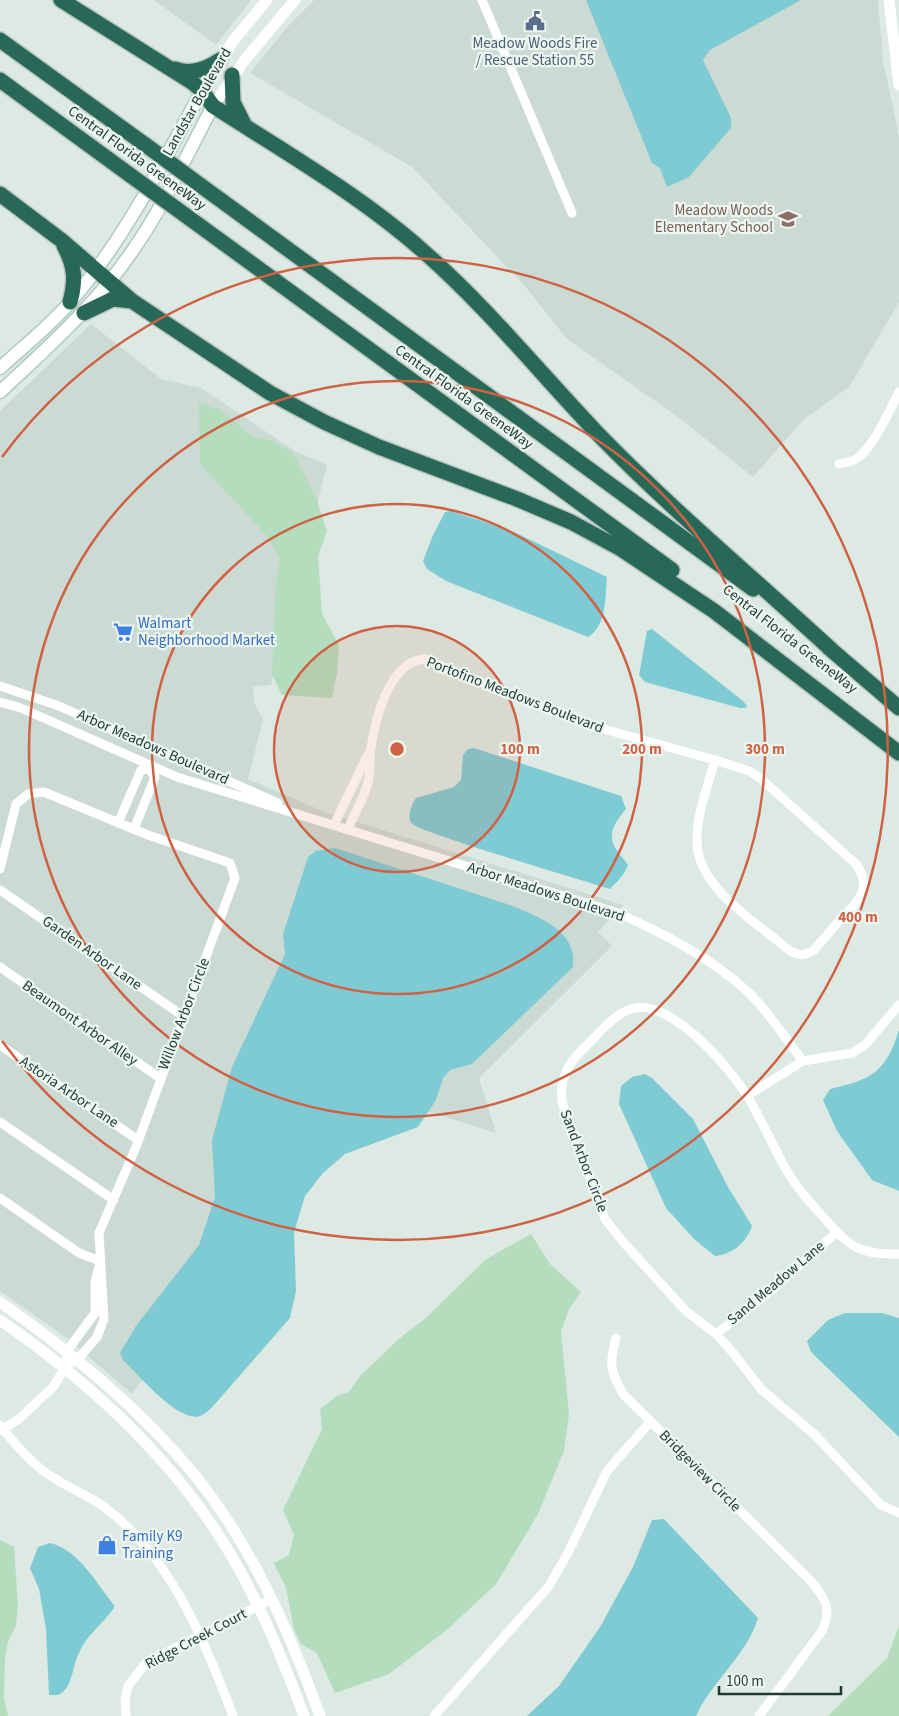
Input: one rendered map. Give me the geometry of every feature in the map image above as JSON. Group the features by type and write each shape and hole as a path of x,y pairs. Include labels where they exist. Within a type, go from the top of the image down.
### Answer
{"highway":[{"path":"61,0 168,66 202,91 212,106 247,127 376,214 422,250 481,306 599,435 646,482 836,654"},
{"name":"Central Florida GreeneWay","path":"0,40 709,556 836,654 899,708"},
{"path":"168,66 181,71 199,71 208,68 220,60"},
{"path":"232,76 232,102 247,127"},
{"name":"Central Florida GreeneWay","path":"0,80 721,606 815,679 899,753"},
{"path":"0,194 61,240 132,301 270,393 324,422 379,447 517,498 571,522 621,549 721,617 899,753"},
{"path":"61,240 74,268 74,288 70,302"},
{"path":"84,313 113,299 132,301"}],"main road":[{"name":"Landstar Boulevard","path":"0,368 70,302 96,270 120,237 202,91"},
{"name":"Landstar Boulevard","path":"0,392 84,313 109,283 152,220 212,106"}],"street":[{"name":"Landstar Boulevard","path":"202,91 232,41 267,0"},
{"name":"Landstar Boulevard","path":"212,106 232,76 294,0"},
{"path":"482,0 572,213"},
{"path":"889,0 899,85"},
{"path":"839,464 855,460 864,450 882,428 899,392"},
{"name":"Portofino Meadows Boulevard","path":"348,829 368,783 376,720 395,678 402,668 414,660 424,659 554,712 600,728 715,760 749,771 760,778 856,864 862,873 862,894 856,903 814,950 806,955 799,956 790,951 734,904 717,889 703,868 697,844 699,819 715,760"},
{"name":"Arbor Meadows Boulevard","path":"0,686 59,706 158,748 303,815"},
{"name":"Arbor Meadows Boulevard","path":"0,702 21,708 150,767 177,777 618,913 672,938 716,966 748,993 774,1022 802,1061"},
{"path":"118,823 141,770 150,767 158,748"},
{"name":"Portofino Meadows Boulevard","path":"334,825 371,749"},
{"path":"0,869 16,804 28,794 44,792 134,829 155,777 150,767"},
{"path":"350,790 363,796"},
{"path":"129,796 145,802"},
{"name":"Willow Arbor Circle","path":"66,1367 78,1359 97,1337 104,1319 99,1232 138,1140 235,878 230,863 134,829"},
{"name":"Garden Arbor Lane","path":"0,890 183,1016"},
{"name":"Beaumont Arbor Alley","path":"0,967 160,1078"},
{"path":"747,1096 802,1061 852,1053 864,1046 899,1005"},
{"name":"Sand Arbor Circle","path":"899,1254 874,1254 857,1248 837,1232 800,1190 784,1166 747,1096 722,1063 689,1030 664,1012 644,1008 627,1010 614,1019 580,1052 565,1072 560,1097 605,1219 686,1312 716,1334 762,1390 814,1434 881,1504 899,1513"},
{"name":"Astoria Arbor Lane","path":"0,1045 138,1140"},
{"path":"0,1122 114,1200"},
{"path":"0,1198 79,1253 100,1261"},
{"name":"Sand Meadow Lane","path":"716,1334 766,1295 837,1232"},
{"name":"Willow Arbor Circle","path":"67,1351 95,1313 95,1281 100,1261"},
{"path":"0,1302 78,1359 142,1417 197,1478 238,1539 272,1599 302,1667 320,1716"},
{"path":"0,1320 66,1367 132,1428 184,1487 217,1532 259,1606 304,1716"},
{"path":"616,1338 610,1360 612,1374 623,1394 650,1422"},
{"path":"67,1351 66,1367 54,1386 1,1429 20,1450 41,1468 103,1506 129,1530 158,1563 183,1603 199,1635 233,1716"},
{"name":"Bridgeview Circle","path":"434,1716 549,1586 568,1554 607,1471 650,1422 812,1582 825,1599 828,1618 822,1631 759,1716"},
{"path":"184,1487 197,1478"},
{"name":"Ridge Creek Court","path":"126,1716 126,1692 141,1667 151,1659 272,1599"}],"shaded area":[{"path":"154,0 251,0 216,45"},
{"path":"314,0 878,0 883,61 899,136 899,302 849,387 804,419 753,477 682,420 566,338 524,285 412,167 250,73 288,26"},
{"path":"91,324 161,379 201,388 295,451 327,465 271,685 253,686 254,703 263,719 248,779 325,812 623,905 598,932 612,946 479,1078 496,1133 354,1088 132,1394 67,1338 0,1291 0,411"}],"green space":[{"path":"199,403 220,410 254,438 271,440 293,453 316,498 327,531 318,556 322,614 339,645 337,673 332,698 282,695 272,674 276,584 280,560 269,538 200,464"},
{"path":"531,1234 550,1264 581,1292 569,1309 561,1331 569,1414 564,1451 538,1514 496,1584 448,1629 389,1674 335,1693 317,1653 301,1644 294,1629 286,1588 274,1563 289,1555 294,1535 283,1510 322,1429 320,1409 337,1396 349,1392 360,1376 400,1338 427,1317 485,1260"},
{"path":"0,1540 14,1547 18,1606 16,1625 8,1642 5,1658 4,1699 8,1716 0,1716"},
{"path":"899,1626 899,1716 828,1716 887,1658"}],"water":[{"path":"586,0 801,0 710,50 703,60 731,118 731,128 689,177 667,187 660,168 652,163"},
{"path":"451,511 512,531 607,577 604,610 599,626 588,637 446,581 427,569 423,561 433,535 445,512"},
{"path":"652,629 743,701 747,706 746,708 645,682 639,675 647,631"},
{"path":"474,748 621,796 626,809 615,824 612,840 619,854 628,865 618,881 610,889 470,846 411,823 410,813 416,798 454,787 461,780 463,755 468,749"},
{"path":"335,848 513,906 548,922 569,942 573,955 573,967 472,1064 450,1070 443,1078 436,1100 418,1127 345,1154 323,1173 305,1196 294,1232 296,1291 290,1318 206,1413 200,1416 191,1416 181,1412 159,1396 123,1360 120,1353 136,1326 199,1245 215,1197 212,1140 232,1067 285,954 283,934 308,857 316,851"},
{"path":"899,1030 899,1191 872,1180 837,1131 823,1100 830,1089 856,1082 875,1072 888,1056"},
{"path":"645,1074 652,1078 693,1119 728,1187 752,1226 746,1238 738,1247 728,1253 715,1256 694,1239 666,1208 619,1104 621,1086 632,1077"},
{"path":"845,1313 882,1313 899,1318 899,1437 811,1352 807,1341 828,1320"},
{"path":"664,1519 758,1618 753,1631 738,1656 711,1691 696,1716 527,1716 559,1686 600,1627 633,1567 652,1520"},
{"path":"50,1543 70,1553 78,1560 114,1605 114,1608 81,1648 69,1683 63,1692 58,1695 49,1695 46,1629 39,1589 30,1568 38,1547"}],"place":[{"name":"Meadow Woods Fire / Rescue Station 55","path":"535,21"},
{"name":"Meadow Woods Elementary School","path":"788,219"},
{"name":"Walmart Neighborhood Market","path":"123,632"},
{"name":"Family K9 Training","path":"107,1545"}]}
